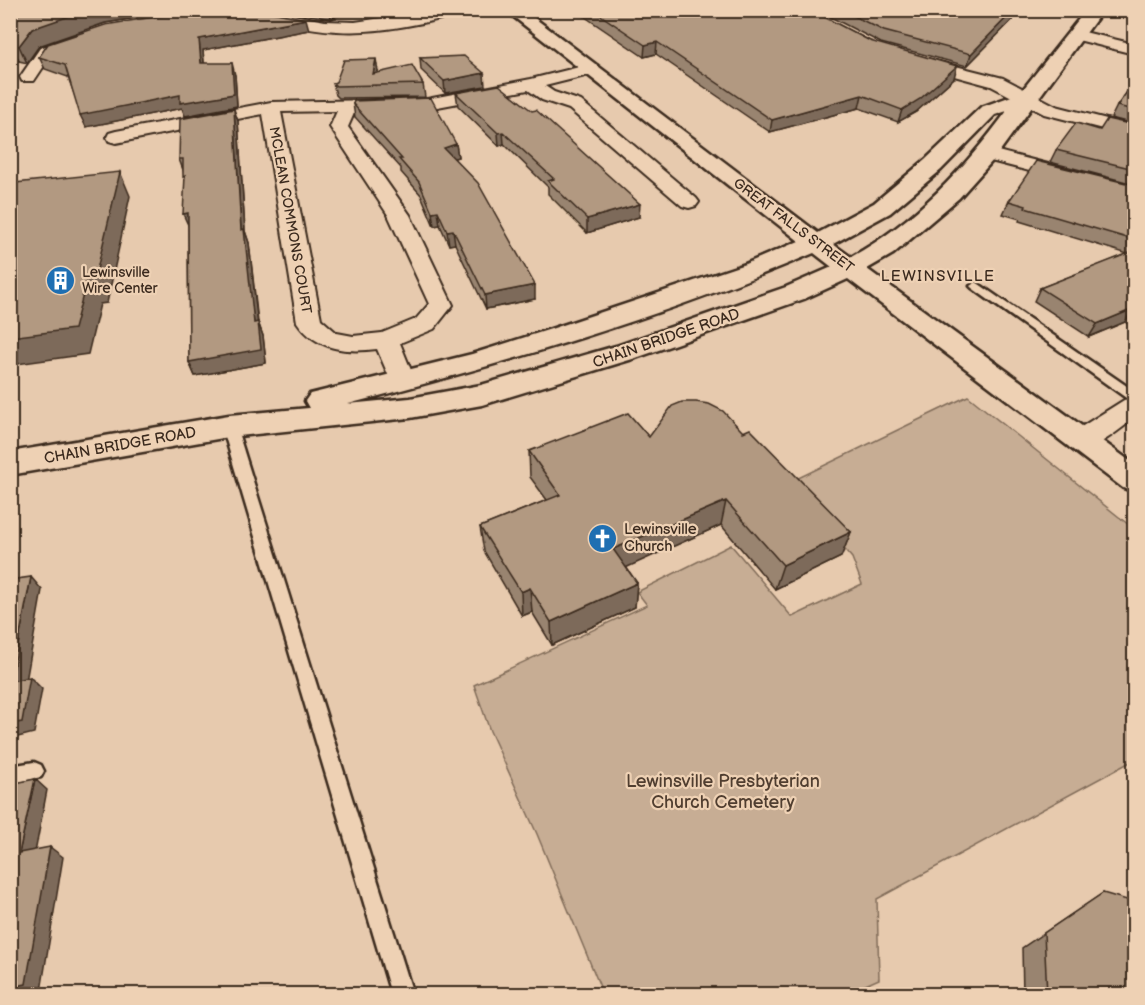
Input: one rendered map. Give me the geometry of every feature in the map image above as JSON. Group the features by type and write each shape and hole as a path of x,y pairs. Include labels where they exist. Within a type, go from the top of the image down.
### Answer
{"main road":[{"name":"GREAT FALLS STREET","path":"513,10 816,243 1134,480"},
{"name":"CHAIN BRIDGE ROAD","path":"10,464 229,426 410,408 482,395 567,371 795,293 851,268 884,249 930,214 986,154 1027,96 1095,10"},
{"name":"CHAIN BRIDGE ROAD","path":"229,426 479,361 753,269 816,243 882,208 933,165 988,111 1027,96"}],"street":[{"path":"230,11 264,14 282,20 354,27 389,24 460,10"},
{"path":"1076,36 1129,48"},
{"path":"28,77 46,51 86,37"},
{"path":"900,57 997,82 1050,110 1134,132"},
{"path":"116,137 271,107 427,104 531,84 591,69"},
{"path":"531,84 548,96 575,105 688,202"},
{"name":"MCLEAN COMMONS COURT","path":"271,107 309,322 328,339 353,344 386,340 425,324 441,305 399,215 339,127 348,105"},
{"path":"986,154 1134,192"},
{"path":"386,340 402,380"},
{"path":"1080,441 1134,407"}],"lane":[{"path":"976,286 1134,397"},
{"path":"229,426 402,994"},
{"path":"10,775 34,771"}],"green space":[{"name":"Lewinsville Presbyterian Church Cemetery","path":"968,396 1134,529 1134,760 877,899 879,979 845,994 603,994 537,834 490,731 474,685 647,605 637,592 731,545 792,617 862,584 852,558 788,483"}],"building":[{"path":"40,10 87,10 32,29 19,46 10,44 10,15"},
{"path":"196,10 262,10 306,19 199,39 201,63 232,63 234,94 180,103 180,95 80,115 65,65 39,57 48,44 105,25"},
{"path":"593,10 811,10 870,41 957,66 920,99 902,110 862,95 772,120 657,42 645,45"},
{"path":"842,10 1014,10 971,54 884,31"},
{"path":"464,56 484,73 444,81 420,58"},
{"path":"376,59 373,74 412,65 423,84 336,86 333,83 336,82 344,60"},
{"path":"1134,82 1134,110 1117,106"},
{"path":"499,85 532,111 536,110 640,204 587,219 548,181 554,179 503,132 498,133 456,93"},
{"path":"431,98 456,144 444,148 478,183 535,285 485,295 453,230 447,231 438,211 432,212 419,182 399,159 402,159 353,104 354,101"},
{"path":"234,109 241,230 244,229 254,323 258,322 261,349 189,362 188,213 183,214 185,176 183,177 183,159 179,159 180,119"},
{"path":"1107,119 1134,125 1134,169 1056,150 1076,123 1100,130"},
{"path":"1036,161 1134,185 1134,240 1025,208 1026,206 1009,201"},
{"name":"Lewinsville Wire Center","path":"120,172 95,278 87,279 74,329 10,337 10,194 15,183"},
{"path":"1134,251 1134,309 1097,324 1040,288"},
{"name":"Lewinsville Church","path":"682,402 709,404 723,411 743,432 750,429 851,532 783,565 726,501 613,549 637,583 551,622 530,588 521,592 480,527 560,495 529,451 628,413 649,437 672,406"},
{"path":"31,577 11,681 30,677 22,722 10,724 10,580"},
{"path":"35,779 19,853 50,847 26,984 10,987 10,784"},
{"path":"1103,893 1134,902 1134,994 1047,994 1044,933"}],"place":[{"name":"Lewinsville Wire Center","path":"61,280"},
{"name":"Lewinsville Church","path":"603,538"}],"district":[{"name":"LEWINSVILLE","path":"938,276"}]}
